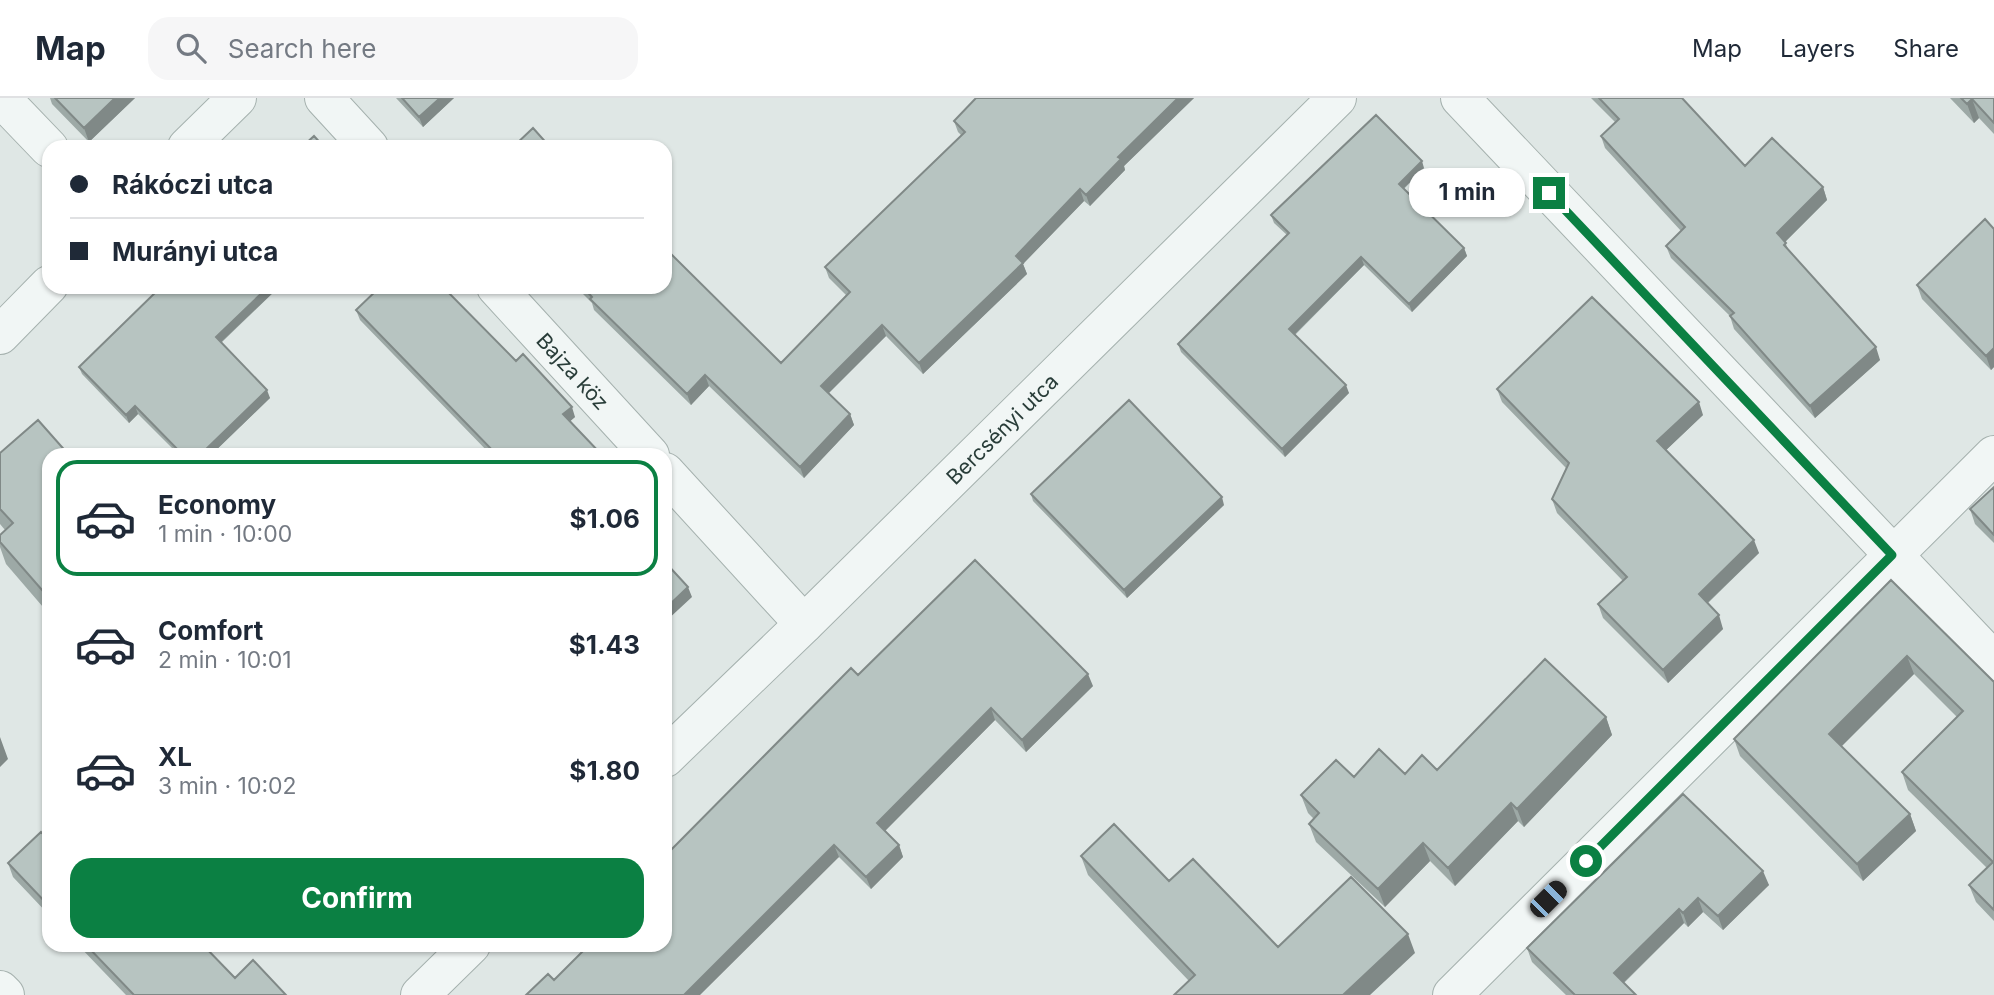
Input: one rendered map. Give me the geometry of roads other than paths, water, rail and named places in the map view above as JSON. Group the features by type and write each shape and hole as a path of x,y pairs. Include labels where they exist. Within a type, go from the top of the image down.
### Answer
{"street":[{"path":"1,98 42,141"},
{"path":"194,140 237,98"},
{"path":"324,98 363,140"},
{"name":"Bercsényi utca","path":"672,751 1337,98"},
{"path":"1460,98 1994,661"},
{"path":"0,335 42,292"},
{"name":"Bajza köz","path":"502,294 643,448"},
{"path":"1452,995 1994,455"},
{"path":"672,480 804,624"},
{"path":"420,995 464,952"},
{"path":"0,990 5,995"}]}
